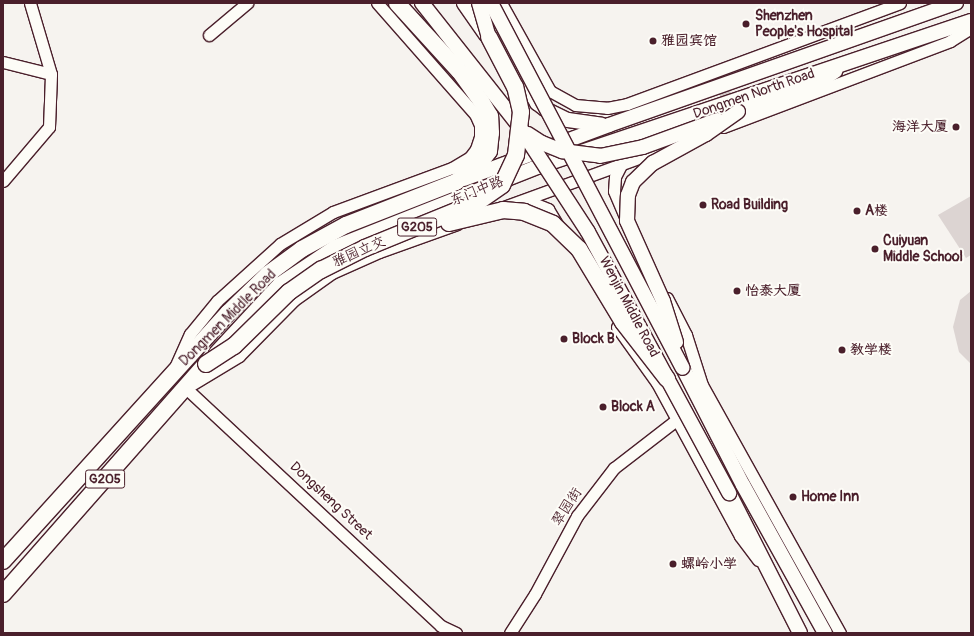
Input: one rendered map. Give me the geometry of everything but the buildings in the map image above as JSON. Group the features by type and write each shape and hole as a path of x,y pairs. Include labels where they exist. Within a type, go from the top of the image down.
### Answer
{"highway":[{"name":"G205","path":"397,3 459,71 490,116 491,133 489,151 480,164 456,182"},
{"name":"雅园立交","path":"206,364 234,346 276,303 304,281 343,258 489,196 507,178 519,141 521,112 515,87 492,33 465,3"},
{"name":"Dongmen Middle Road","path":"3,561 228,313 268,274 302,249 346,224 456,182"},
{"path":"389,238 503,210 524,212 544,219 562,231 579,249 622,322 667,379"},
{"name":"Dongmen Middle Road","path":"3,594 206,364"}],"main road":[{"name":"Wenjin Middle Road","path":"422,3 519,126 584,226 729,493 768,574 800,633"},
{"path":"478,3 492,33 530,94 544,109 568,120 609,125"},
{"path":"485,3 492,33"},
{"name":"Wenjin Middle Road","path":"491,3 743,485 825,633"},
{"name":"Dongmen North Road","path":"559,143 956,3"},
{"name":"Dongmen North Road","path":"537,167 971,21"},
{"path":"519,126 530,136 551,147 575,154 600,156 643,147 737,117 813,86 844,63"},
{"path":"683,368 663,301 627,221 628,195 633,182 653,163 737,117"},
{"name":"Dongmen Middle Road","path":"456,182 559,143"},
{"name":"东门中路","path":"206,364 280,284 335,247 537,167"}],"street":[{"path":"3,181 49,127 51,74 30,3"},
{"path":"209,35 247,3"},
{"path":"173,373 190,334 217,301 280,244 334,212 452,168 470,157 476,149 480,137 480,125 475,114 377,3"},
{"path":"500,3 540,78 550,91 575,106 607,108 627,104 718,72 900,3"},
{"path":"186,388 239,356 294,300 332,274 379,252 621,165 737,117 950,41 971,28"},
{"path":"3,62 51,74"},
{"path":"621,165 614,184 616,199 686,335 702,385 840,633"},
{"path":"526,200 542,204 552,216 616,326 657,382 676,420 740,536 768,574"},
{"name":"Dongsheng Street","path":"186,388 441,626 456,633"},
{"name":"翠园街","path":"510,633 535,594 577,516 614,468 676,420"}],"shaded area":[{"path":"971,196 971,255 966,258 938,215"},
{"path":"971,291 971,364 959,352 953,327 960,300"}],"tunnel":[{"path":"718,74 732,110"}],"place":[{"name":"Shenzhen People's Hospital","path":"746,24"},
{"name":"雅园宾馆","path":"653,41"},
{"name":"海洋大厦","path":"956,127"},
{"name":"Road Building","path":"703,205"},
{"name":"A楼","path":"857,211"},
{"name":"Cuiyuan Middle School","path":"875,249"},
{"name":"怡泰大厦","path":"737,291"},
{"name":"Block B","path":"564,339"},
{"name":"教学楼","path":"842,350"},
{"name":"Block A","path":"603,407"},
{"name":"Home Inn","path":"793,497"},
{"name":"螺岭小学","path":"673,564"}]}
